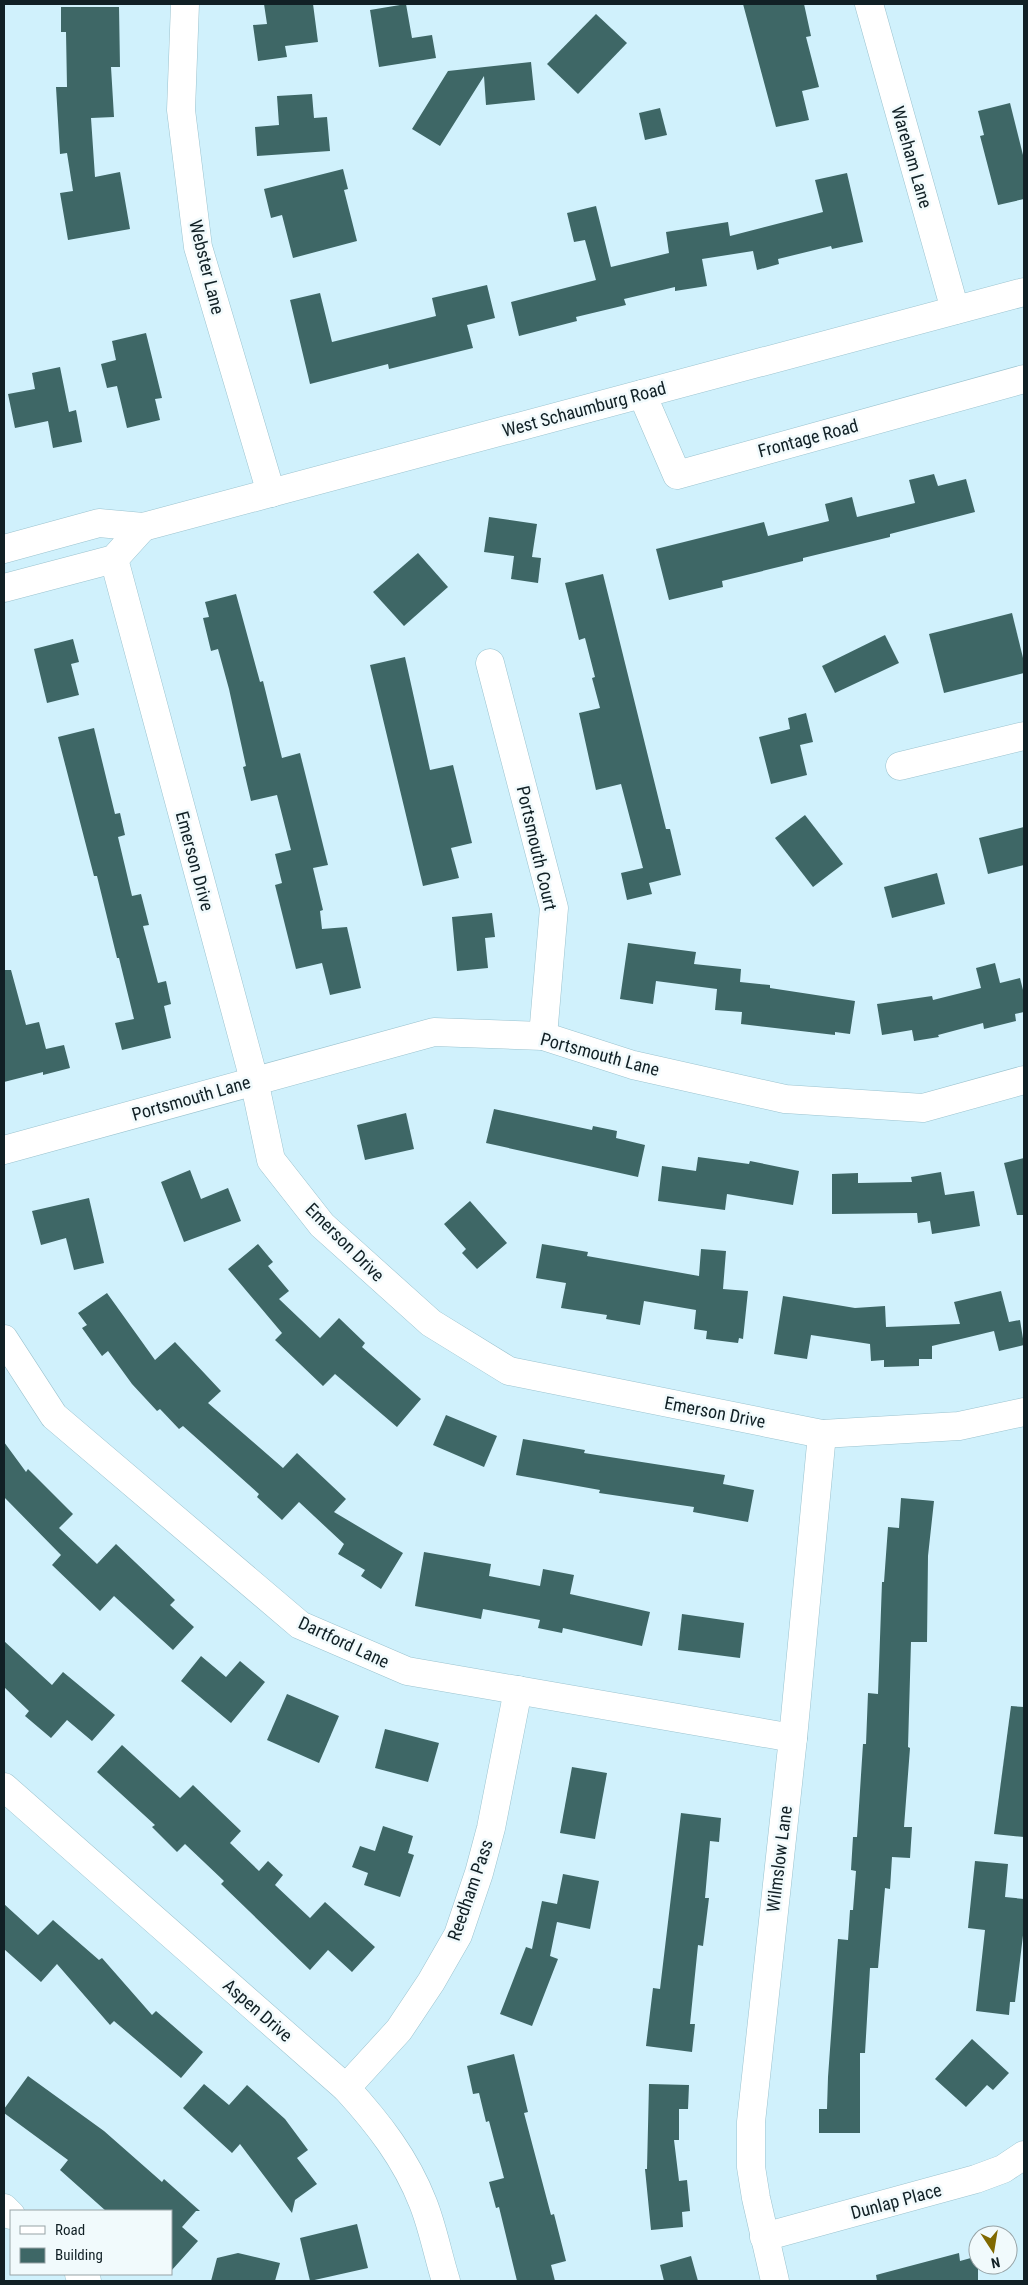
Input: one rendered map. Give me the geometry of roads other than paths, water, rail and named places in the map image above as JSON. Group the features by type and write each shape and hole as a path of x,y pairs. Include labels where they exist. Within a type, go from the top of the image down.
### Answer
{"street":[{"name":"Webster Lane","path":"185,4 181,110 198,247 271,493"},
{"name":"Wareham Lane","path":"869,4 955,310"},
{"name":"West Schaumburg Road","path":"4,549 99,523 143,526 1024,292"},
{"name":"Frontage Road","path":"642,394 677,475 1024,379"},
{"path":"4,588 114,559 143,526"},
{"name":"Emerson Drive","path":"114,559 254,1080 271,1160 322,1224 431,1323 510,1371 822,1434 959,1426 1024,1412"},
{"name":"Portsmouth Court","path":"490,663 554,908 543,1036"},
{"path":"900,766 1024,736"},
{"name":"Portsmouth Lane","path":"4,1150 434,1032 543,1036 633,1065 785,1099 923,1108 1024,1080"},
{"name":"Dartford Lane","path":"4,1338 54,1416 300,1625 407,1671 793,1738"},
{"name":"Wilmslow Lane","path":"775,2281 764,2237 751,2167 751,2122 793,1738 822,1434"},
{"name":"Reedham Pass","path":"346,2088 399,2030 431,1982 458,1935 479,1873 518,1690"},
{"name":"Aspen Drive","path":"4,1787 346,2088 378,2122 413,2179 424,2205 446,2281"},
{"name":"Dunlap Place","path":"764,2237 976,2179 1003,2170 1024,2155"}]}
